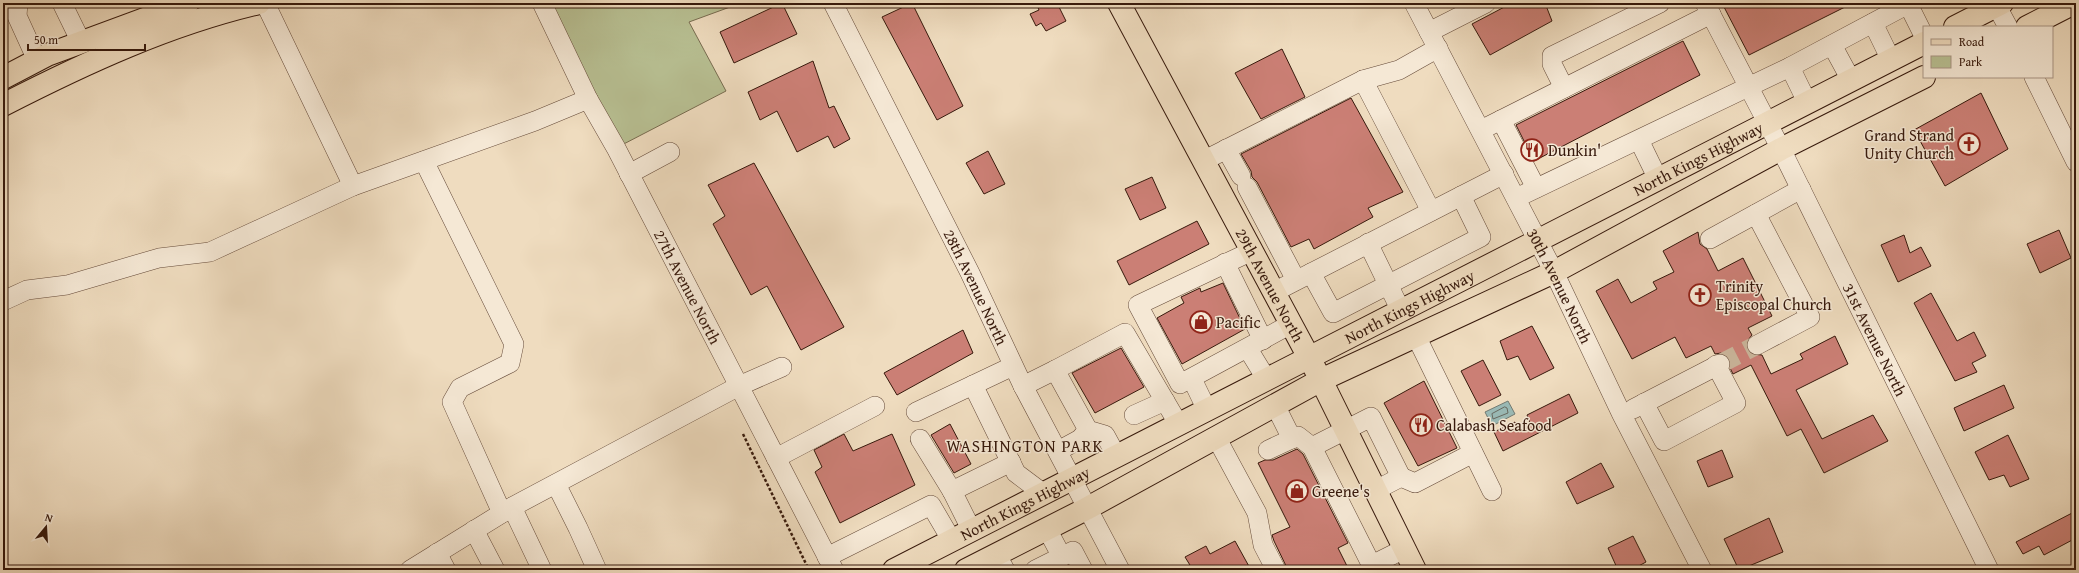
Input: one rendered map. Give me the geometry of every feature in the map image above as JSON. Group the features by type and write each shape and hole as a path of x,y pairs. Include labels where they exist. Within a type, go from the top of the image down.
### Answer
{"main road":[{"path":"3,78 37,60 156,8 188,3"},
{"path":"3,106 73,69 169,30 259,3"},
{"name":"29th Avenue North","path":"1119,3 1205,160 1321,380 1415,570"},
{"path":"2029,26 2074,3"},
{"path":"1957,26 1998,4"},
{"name":"North Kings Highway","path":"894,570 1923,44"},
{"name":"North Kings Highway","path":"966,570 1001,562 1047,529 1321,380 1554,272 1781,149 1923,78"}],"street":[{"path":"62,3 81,42"},
{"path":"265,3 353,186"},
{"name":"27th Avenue North","path":"542,3 588,99 629,174 830,563"},
{"name":"28th Avenue North","path":"833,3 970,273 1023,386 1058,450 1086,509 1120,570"},
{"name":"30th Avenue North","path":"1414,3 1554,272 1622,415 1702,570"},
{"path":"1429,32 1486,3"},
{"path":"1564,88 1552,64 1552,56 1660,3"},
{"path":"1516,198 1749,88 1909,3 1923,34"},
{"path":"1998,4 2008,26"},
{"path":"1481,130 1564,88 1708,8"},
{"name":"31st Avenue North","path":"1708,8 1781,149 1989,570"},
{"path":"13,14 37,60"},
{"path":"1873,23 1890,60"},
{"path":"1832,45 1851,80"},
{"path":"1205,160 1362,80 1399,70 1438,48"},
{"path":"1790,67 1807,102"},
{"path":"2034,78 2076,162"},
{"path":"1362,80 1431,211"},
{"path":"3,301 27,290 67,285 158,258 210,252 353,186 535,121 588,99"},
{"path":"1501,120 1536,188"},
{"path":"1639,140 1658,179"},
{"path":"1226,149 1244,181 1304,276 1333,312 1481,237 1461,196"},
{"path":"629,174 670,152"},
{"path":"424,161 514,344 510,363 460,388 452,402 507,510 542,570"},
{"path":"1274,292 1504,174"},
{"path":"1710,239 1800,189"},
{"path":"1756,214 1810,317 1757,345"},
{"path":"1368,243 1401,311"},
{"path":"1252,251 1138,304 1180,384 1192,379 1291,324"},
{"path":"1225,263 1256,344 1267,380"},
{"path":"1023,386 1125,333 1179,425"},
{"path":"1416,336 1492,491"},
{"path":"1622,415 1644,403 1718,365 1736,403 1664,441 1644,403"},
{"path":"916,412 1013,366"},
{"path":"410,570 507,510 739,386 782,367"},
{"path":"1055,370 1088,430 1105,435 1117,456"},
{"path":"1192,379 1208,410"},
{"path":"973,385 1016,473 1044,494"},
{"path":"1134,415 1165,401"},
{"path":"1275,405 1292,438"},
{"path":"776,458 875,406"},
{"path":"1312,447 1371,416 1401,477 1415,483 1473,453"},
{"path":"1058,450 1080,439 1088,430"},
{"path":"1268,450 1298,436 1312,447 1373,568 1404,549"},
{"path":"1216,437 1257,513 1263,545 1276,570"},
{"path":"920,439 952,491 972,531"},
{"path":"952,491 1011,462"},
{"path":"1376,490 1401,477"},
{"path":"556,484 597,570"},
{"path":"830,563 931,505 952,541"},
{"path":"1047,529 1062,557"},
{"path":"474,530 496,570"},
{"path":"1036,570 1072,552 1082,570"},
{"path":"437,553 446,570"}],"green space":[{"path":"542,3 741,3 689,22 726,91 616,148"}],"water":[{"path":"1508,401 1515,414 1492,426 1485,412"}],"building":[{"path":"782,3 797,34 734,63 720,32"},
{"path":"912,3 963,106 937,120 882,17"},
{"path":"1036,3 1057,3 1066,21 1046,31 1041,23 1036,26 1030,14 1039,10"},
{"path":"1512,3 1545,3 1552,21 1490,55 1472,24"},
{"path":"1732,3 1853,3 1749,55 1724,7"},
{"path":"1683,41 1700,75 1534,161 1516,125"},
{"path":"1282,49 1305,97 1261,119 1235,73"},
{"path":"813,61 829,108 834,106 850,139 834,148 828,136 797,152 777,111 760,120 748,92"},
{"path":"1981,93 2008,149 1945,186 1914,130"},
{"path":"1351,98 1403,192 1368,208 1373,217 1314,249 1309,239 1291,247 1257,182 1252,177 1251,171 1241,154"},
{"path":"988,151 1005,184 984,194 966,163"},
{"path":"754,163 844,327 801,350 767,286 751,295 713,224 725,216 708,185"},
{"path":"1152,177 1166,208 1140,220 1125,189"},
{"path":"1197,221 1209,244 1129,285 1117,261"},
{"path":"2059,230 2071,258 2040,273 2027,244"},
{"path":"1698,232 1700,244 1707,249 1718,271 1743,258 1772,316 1748,328 1752,335 1746,345 1752,354 1762,355 1771,374 1803,359 1800,354 1835,336 1848,364 1796,390 1822,439 1873,415 1888,441 1824,473 1801,429 1787,436 1751,365 1733,374 1730,368 1730,359 1721,353 1715,354 1711,346 1686,358 1675,337 1632,359 1596,291 1618,279 1631,303 1657,289 1653,282 1674,272 1663,251"},
{"path":"1904,235 1910,253 1921,247 1931,266 1898,282 1881,245"},
{"path":"1223,283 1245,329 1182,364 1157,318 1184,303 1181,297 1200,288 1201,292"},
{"path":"1931,293 1957,341 1974,332 1986,356 1972,363 1977,372 1955,381 1914,303"},
{"path":"1532,326 1554,368 1530,380 1518,356 1507,360 1500,341"},
{"path":"963,330 973,353 897,395 884,373"},
{"path":"1121,348 1144,387 1095,413 1072,373"},
{"path":"1483,360 1501,395 1479,406 1461,371"},
{"name":"Calabash Seafood","path":"1424,381 1457,448 1418,466 1384,403"},
{"path":"2004,385 2014,408 1964,431 1954,408"},
{"path":"1569,394 1578,413 1503,451 1494,432 1515,422 1518,429 1530,423 1527,415"},
{"path":"950,424 971,464 954,473 931,435"},
{"path":"844,434 853,451 892,434 915,485 840,523 815,472 822,467 814,450"},
{"path":"2008,435 2029,479 2010,487 2004,475 1989,480 1975,452"},
{"path":"1297,449 1303,454 1348,543 1338,548 1349,570 1288,570 1274,541 1272,535 1290,527 1258,463 1265,460 1273,460"},
{"path":"1722,450 1733,477 1708,487 1697,461"},
{"path":"1601,463 1614,487 1577,504 1566,482"},
{"path":"2076,511 2076,538 2044,555 2039,546 2023,554 2016,542"},
{"path":"1769,518 1783,552 1739,570 1724,539"},
{"path":"1633,536 1646,562 1631,570 1618,570 1608,548"},
{"path":"1235,541 1251,570 1193,570 1185,557 1206,546 1210,554"}],"tunnel":[{"path":"1720,364 1757,345"}],"place":[{"name":"Grand Strand Unity Church","path":"1969,144"},
{"name":"Dunkin'","path":"1532,150"},
{"name":"Trinity Episcopal Church","path":"1700,295"},
{"name":"Pacific","path":"1201,322"},
{"name":"Calabash Seafood","path":"1421,425"},
{"name":"Greene's","path":"1297,491"}],"district":[{"name":"WASHINGTON PARK","path":"1025,446"}]}
